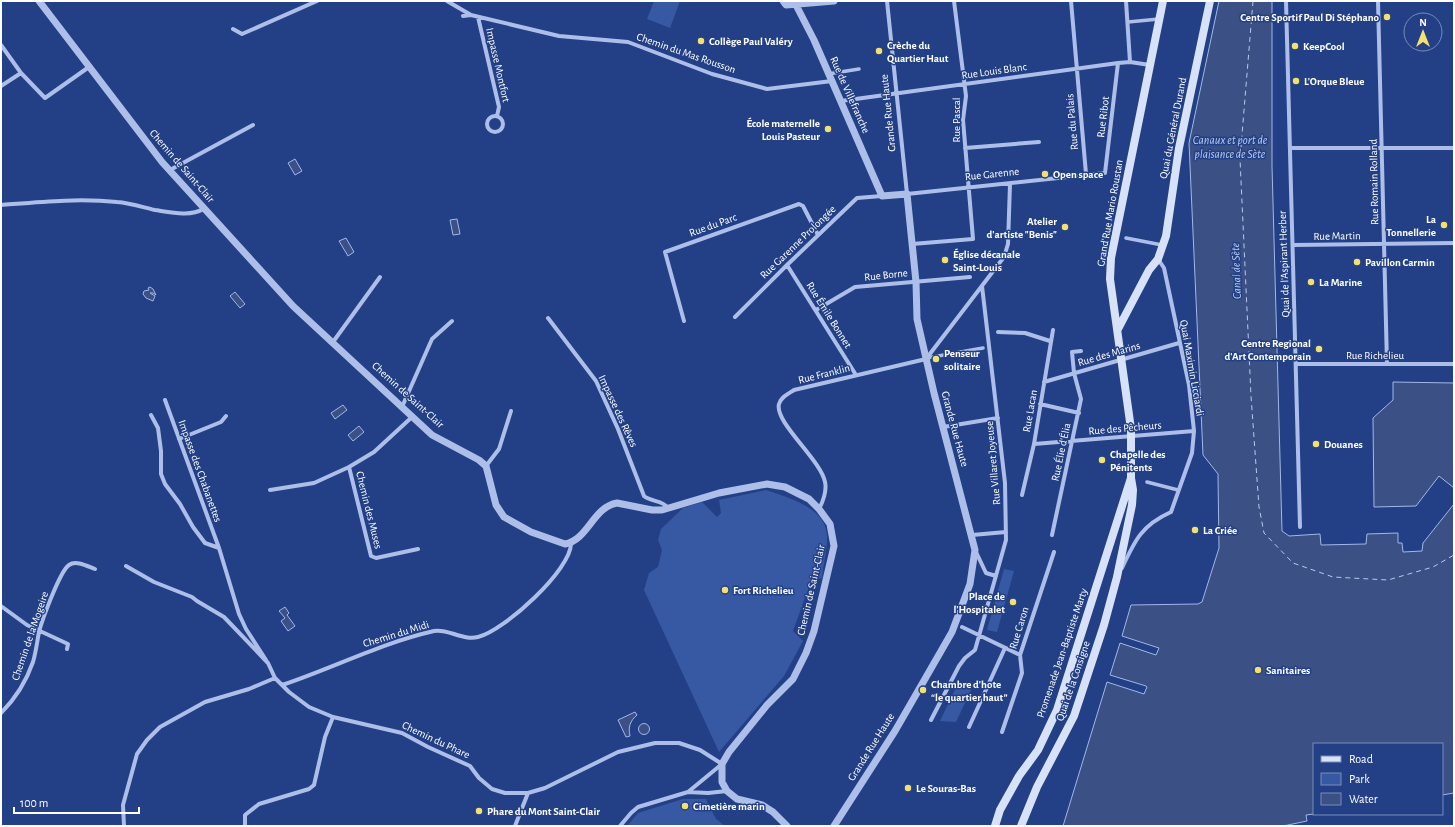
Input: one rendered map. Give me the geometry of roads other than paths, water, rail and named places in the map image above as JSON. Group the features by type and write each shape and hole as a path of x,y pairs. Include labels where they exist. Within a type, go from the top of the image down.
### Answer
{"main road":[{"name":"Grand'Rue Mario Roustan","path":"1128,499 1131,478 1132,436 1110,279 1111,258 1163,1"},
{"name":"Quai du Général Durand","path":"1118,329 1149,270 1160,262 1166,236 1179,148 1210,1"},
{"path":"1115,314 1125,314"},
{"name":"Quai de la Consigne","path":"1021,826 1037,786 1074,716 1104,625 1118,578 1128,499"},
{"name":"Promenade Jean-Baptiste Marty","path":"996,826 1000,810 1019,776 1038,750 1057,710 1128,499"}],"street":[{"name":"Chemin de Saint-Clair","path":"39,1 169,171 293,306 402,406 432,436 479,460 486,466"},
{"path":"233,29 242,34 317,1"},
{"path":"447,1 471,15"},
{"path":"785,3 796,5 834,1"},
{"name":"Grande Rue Haute","path":"834,826 895,731 949,638 970,584 975,550 917,319 916,281 887,1"},
{"name":"Rue Pascal","path":"912,244 973,239 963,120 966,96 954,1"},
{"name":"Rue du Palais","path":"1070,1 1086,174"},
{"path":"1126,1 1130,62"},
{"name":"Quai de l'Aspirant Herber","path":"1286,1 1300,527"},
{"name":"Rue Romain Rolland","path":"1378,1 1388,364"},
{"name":"Rue de Villefranche","path":"796,5 814,40 882,196"},
{"name":"Chemin du Mas Rousson","path":"463,16 471,15 560,36 628,42 712,74 767,89 832,81"},
{"name":"Impasse Montfort","path":"478,17 499,107 496,116"},
{"path":"1128,22 1160,19"},
{"path":"1,44 21,73 45,98 88,67"},
{"name":"Rue Louis Blanc","path":"841,101 1118,63 1130,62 1150,65"},
{"name":"Rue Ribot","path":"1105,172 1118,63"},
{"path":"828,74 860,69"},
{"path":"1,86 21,73"},
{"name":"Impasse Montfort","path":"496,116 501,118 503,123 502,130 496,133 491,132 488,129 486,123 490,117 496,116"},
{"path":"169,171 253,125"},
{"path":"965,148 1039,142"},
{"path":"1290,148 1454,148"},
{"name":"Rue Garenne","path":"882,196 1010,184 1105,172"},
{"path":"926,359 1002,261 1007,248 1010,184"},
{"name":"Rue Garenne Prolongée","path":"735,317 787,264 858,198 882,196"},
{"path":"1,205 56,200 93,200 117,202 174,212 195,212 203,209"},
{"name":"Rue du Parc","path":"684,321 665,252 799,204 803,206 818,235"},
{"path":"1126,238 1163,246"},
{"name":"Rue Martin","path":"1293,246 1454,243"},
{"name":"Quai Maximin Licciardi","path":"1118,578 1137,537 1156,519 1171,512 1192,453 1194,431 1188,385 1164,268 1160,262"},
{"name":"Rue Émile Bonnet","path":"787,264 856,375"},
{"path":"333,342 380,276"},
{"name":"Rue Borne","path":"816,310 855,287 970,276"},
{"name":"Rue Villaret Joyeuse","path":"931,720 964,658 975,650 1006,540 1005,483 982,286"},
{"name":"Impasse des Rêves","path":"548,318 596,381 618,429 644,496 651,501 663,503 668,508"},
{"path":"402,406 432,339 452,321"},
{"name":"Rue Lacan","path":"1022,495 1034,444 1053,330"},
{"path":"998,332 1024,333 1050,341"},
{"name":"Rue des Marins","path":"1044,382 1179,343"},
{"path":"926,359 983,348"},
{"name":"Rue Élie d'Élia","path":"1052,535 1081,399 1074,373 1072,352 1081,351"},
{"name":"Rue Franklin","path":"820,509 823,502 825,482 811,457 781,418 778,412 779,404 785,396 794,390 926,359"},
{"name":"Rue Richelieu","path":"1296,364 1454,364"},
{"name":"Impasse des Chabanettes","path":"165,400 219,548 239,614 246,629 268,664"},
{"path":"1040,404 1078,413"},
{"path":"510,411 499,449 486,466 496,504 504,517 515,524 548,539 565,544 571,543"},
{"path":"151,415 158,428 161,450 161,474 164,484 180,504 205,543 219,548"},
{"path":"179,439 221,422 226,416"},
{"path":"270,490 314,483 349,467 374,452 412,417"},
{"path":"943,427 998,418"},
{"name":"Rue des Pêcheurs","path":"1034,444 1194,431"},
{"name":"Chemin des Muses","path":"349,467 371,556 376,558 418,549"},
{"path":"1147,482 1178,490"},
{"name":"Chemin de Saint-Clair","path":"571,543 577,539 603,509 616,503 652,510 662,510 719,493 767,484 793,491 808,499 820,509 830,524 834,546 814,631 806,653 793,680 767,705 729,752 722,764"},
{"path":"972,535 1006,532"},
{"name":"Chemin du Midi","path":"282,685 360,655 436,631 463,638 478,637 501,627 527,606 554,575 570,551 571,543"},
{"path":"975,550 986,573 996,576"},
{"name":"Rue Caron","path":"1002,732 1022,673 1020,655 1054,552"},
{"name":"Chemin de la Mogeire","path":"1,713 14,700 23,685 33,661 40,630 61,574 69,564 75,563 95,569"},
{"path":"124,826 123,805 137,754 147,740 160,727 205,702 249,689 275,678 268,664 224,617 197,601 192,596 154,582 126,566"},
{"path":"1,606 27,625 68,644 67,649"},
{"path":"962,627 1020,655"},
{"path":"969,726 1005,648"},
{"name":"Chemin du Phare","path":"275,678 293,696 309,707 333,718 402,733 428,747 470,766 479,778 492,789 505,794 528,793 566,779 590,765 618,752 655,743 678,743 700,750 722,764"},
{"path":"245,826 245,815 259,804 309,789 314,785 325,737 333,718"},
{"path":"722,764 722,782 727,791 737,799 762,805 773,812 787,826"},
{"path":"688,792 722,764"},
{"path":"620,826 631,812 638,807 688,792 708,793 727,791"},
{"path":"515,826 528,793"}],"water":[{"path":"1219,1 1272,1 1272,166 1282,531 1289,536 1320,534 1321,545 1366,544 1367,534 1398,533 1398,543 1402,543 1403,552 1422,551 1423,543 1454,504 1454,793 1443,795 1443,743 1313,743 1313,814 1306,815 1307,821 1283,826 1063,826 1107,682 1144,694 1147,687 1110,675 1120,643 1156,655 1159,648 1122,636 1131,605 1198,604 1202,602 1219,548 1218,474 1203,455 1189,143"},
{"path":"295,159 302,171 295,175 288,163"},
{"path":"457,219 460,234 453,235 450,220"},
{"path":"346,238 354,252 348,256 339,241"},
{"path":"150,287 156,295 150,293 155,296 153,301 146,298 143,294 144,291 149,290 148,288"},
{"path":"235,292 245,304 240,308 230,296"},
{"path":"1393,382 1454,383 1454,488 1439,476 1416,506 1374,507 1373,418 1393,400"},
{"path":"343,405 347,410 335,419 331,413"},
{"path":"359,426 364,432 353,441 348,435"},
{"path":"285,607 289,613 287,615 295,626 288,631 281,621 285,618 279,611"},
{"path":"635,712 637,715 630,724 630,736 626,737 618,720"},
{"path":"644,723 648,725 650,729 648,733 644,735 640,733 638,729 640,725"}],"place":[{"name":"Centre Sportif Paul Di Stéphano","path":"1387,17"},
{"name":"Collège Paul Valéry","path":"701,41"},
{"name":"KeepCool","path":"1295,46"},
{"name":"Crèche du Quartier Haut","path":"879,51"},
{"name":"L'Orque Bleue","path":"1296,81"},
{"name":"École maternelle Louis Pasteur","path":"828,129"},
{"name":"Open space","path":"1045,174"},
{"name":"La Tonnellerie","path":"1444,225"},
{"name":"Atelier d'artiste \"Benis\"","path":"1065,227"},
{"name":"Église décanale Saint-Louis","path":"945,260"},
{"name":"Pavillon Carmin","path":"1357,262"},
{"name":"La Marine","path":"1311,282"},
{"name":"Centre Regional d'Art Contemporain","path":"1319,349"},
{"name":"Penseur solitaire","path":"936,359"},
{"name":"Douanes","path":"1316,444"},
{"name":"Chapelle des Pénitents","path":"1102,460"},
{"name":"La Criée","path":"1195,530"},
{"name":"Fort Richelieu","path":"725,590"},
{"name":"Place de l'Hospitalet","path":"1013,602"},
{"name":"Sanitaires","path":"1258,670"},
{"name":"Chambre d'hote “le quartier haut”","path":"923,690"},
{"name":"Le Souras-Bas","path":"908,788"},
{"name":"Cimetière marin","path":"685,806"},
{"name":"Phare du Mont Saint-Clair","path":"479,811"}],"water label":[{"name":"Canaux et port de plaisance de Sète","path":"1230,147"},
{"name":"Canal de Sète","path":"1236,271"}]}
